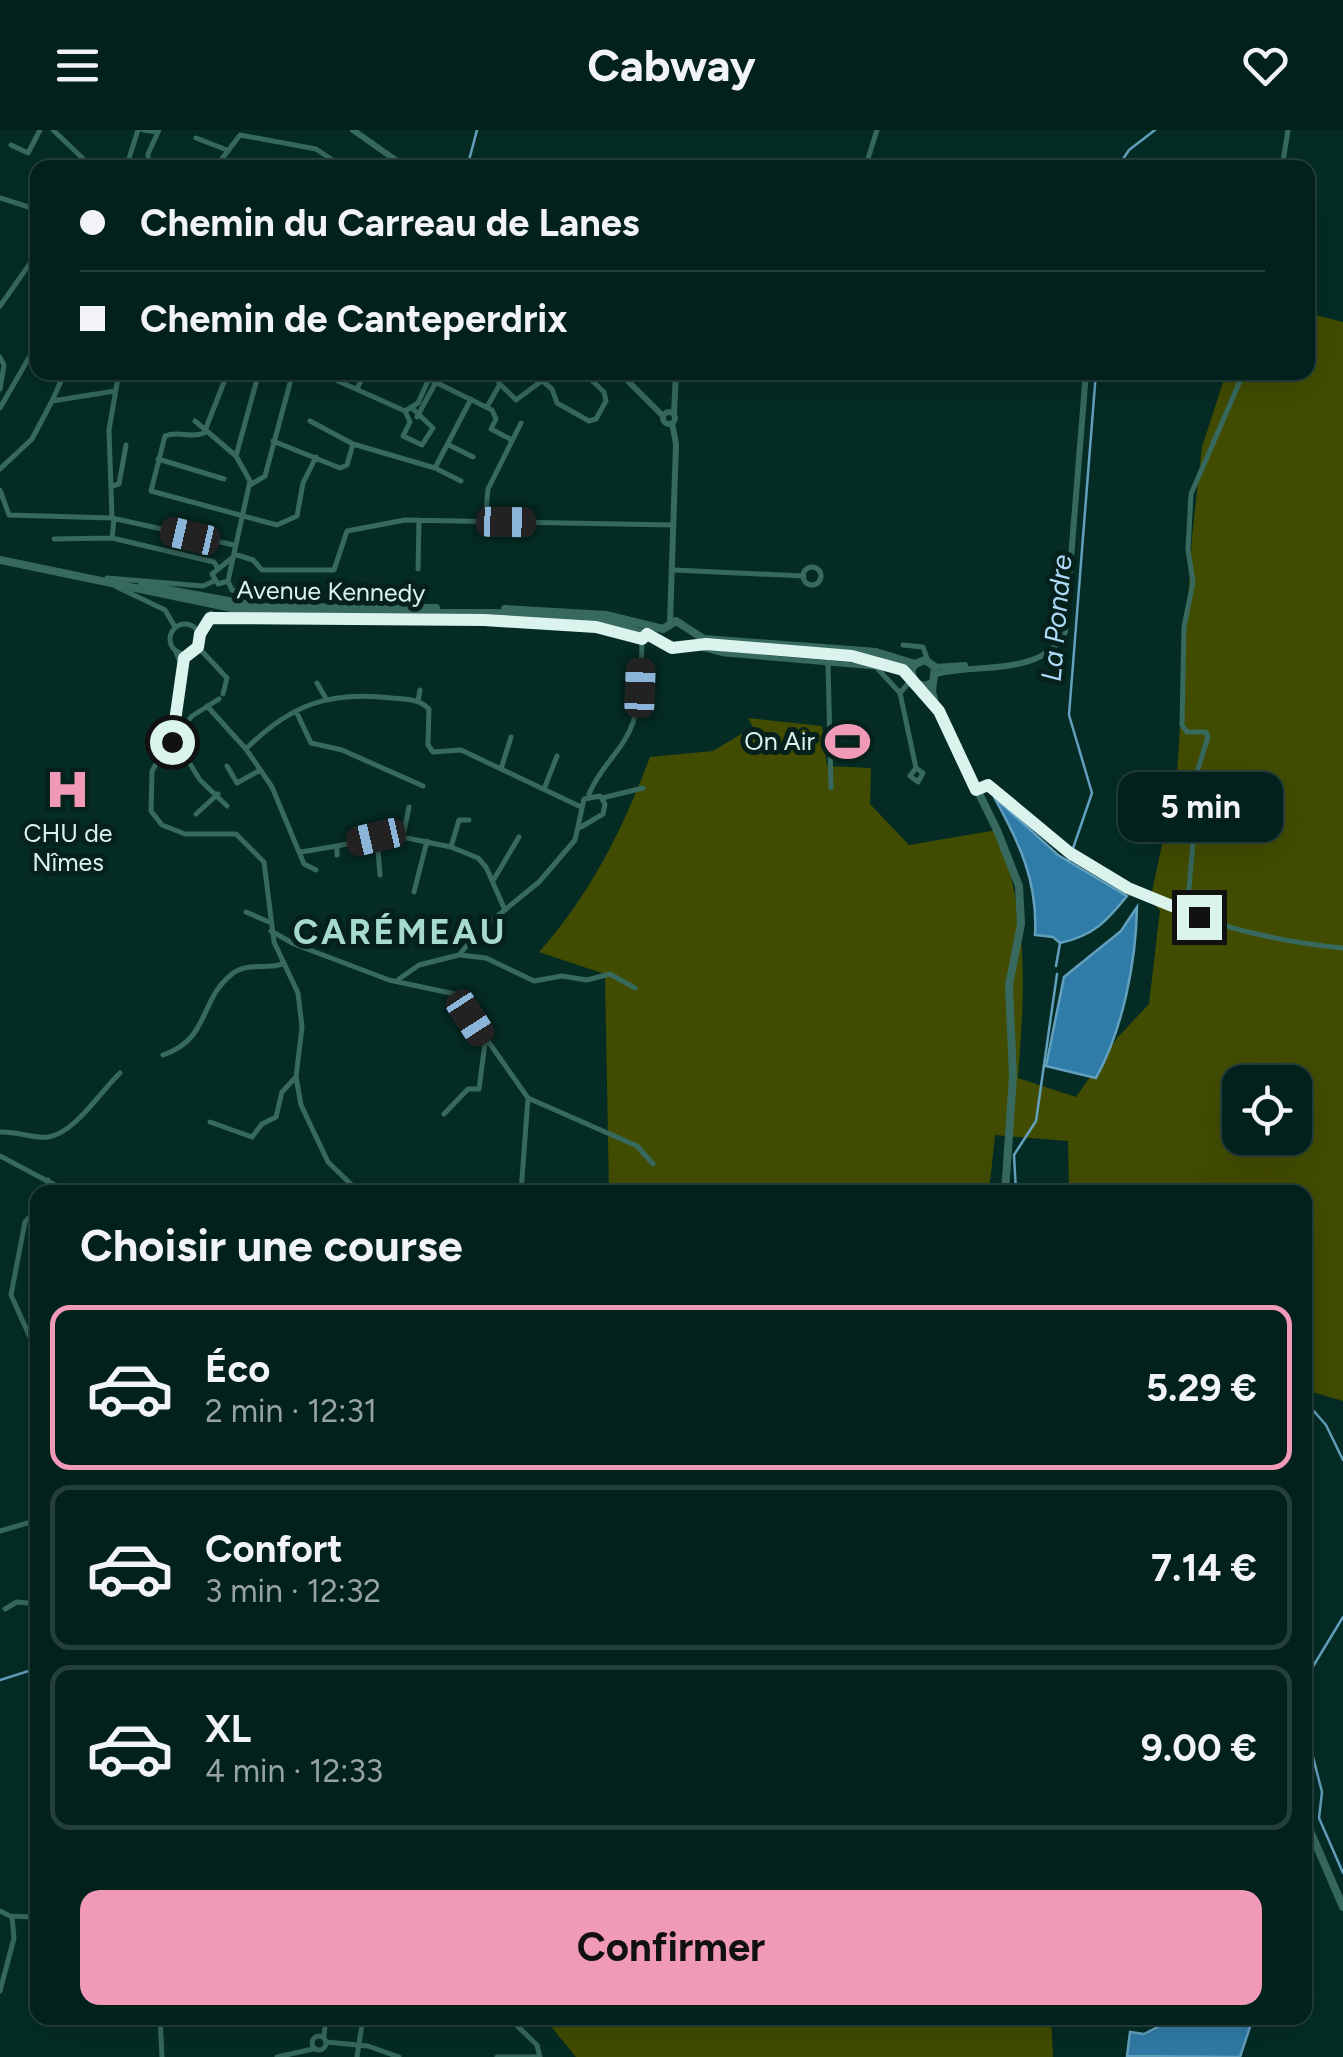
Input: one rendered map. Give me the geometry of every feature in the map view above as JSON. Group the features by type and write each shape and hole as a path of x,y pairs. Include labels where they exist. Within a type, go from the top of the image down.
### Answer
{"main road":[{"name":"Avenue Kennedy","path":"0,558 256,613 496,613 597,620 663,640 672,648 688,645"},
{"name":"Avenue Kennedy","path":"104,580 215,601 312,607 548,610 670,624"},
{"path":"663,640 670,624 704,639 876,652 933,671"},
{"path":"689,633 688,645 875,659 914,683 939,711"},
{"path":"914,683 915,664"},
{"path":"914,683 933,671"},
{"path":"933,671 939,711 1015,871 1021,903 1010,985 1013,1087 1004,1185"},
{"path":"1312,1835 1343,1907"}],"street":[{"path":"11,145 28,152 40,130"},
{"path":"54,130 83,160"},
{"path":"129,160 141,130 158,131 151,160"},
{"path":"353,130 395,159"},
{"path":"867,160 877,130"},
{"path":"1283,160 1288,130"},
{"path":"220,160 240,135 316,149 334,160"},
{"path":"196,138 226,150"},
{"path":"390,160 395,159"},
{"path":"0,198 30,207"},
{"path":"0,306 30,263"},
{"path":"0,356 4,365 0,390"},
{"path":"0,408 30,356"},
{"path":"0,469 32,439 62,380"},
{"path":"112,538 108,456 117,380"},
{"path":"225,380 204,433 194,438 174,432 164,436 151,491 278,525 293,520 302,483 316,456"},
{"path":"236,456 257,380"},
{"path":"215,594 220,568 233,556 250,486 264,476 290,380"},
{"path":"336,380 409,410 433,428 422,445 403,436 410,422 409,410 431,380"},
{"path":"356,389 360,380"},
{"path":"417,418 431,380"},
{"path":"436,380 488,407 496,419 491,429 512,440"},
{"path":"497,380 516,400 543,380 554,392 557,403 588,420 596,418 606,401 604,392 591,380"},
{"path":"628,380 668,411"},
{"path":"670,624 675,440 668,411 674,380"},
{"path":"903,645 924,647 933,671 1032,662 1059,644 1066,632 1085,380"},
{"path":"1180,909 1189,888 1194,821 1200,810 1198,769 1208,737 1206,732 1187,732 1182,725 1184,628 1193,582 1188,550 1191,494 1241,380"},
{"path":"488,407 500,384"},
{"path":"52,401 115,391"},
{"path":"435,468 471,399"},
{"path":"195,421 204,433 236,456 250,486"},
{"path":"310,421 353,444 435,468 462,481"},
{"path":"485,522 488,489 521,423"},
{"path":"273,441 340,468 347,465 353,444"},
{"path":"112,486 120,484 126,445"},
{"path":"448,445 473,457"},
{"path":"158,459 224,479"},
{"path":"0,490 9,515 113,518 234,546"},
{"path":"233,556 253,560 262,570 334,570 347,531 420,520 674,525"},
{"path":"418,569 420,520"},
{"path":"54,539 112,538 205,560 220,568"},
{"path":"220,568 220,582"},
{"path":"674,574 804,576"},
{"path":"104,580 202,586 220,582 232,590 312,607"},
{"path":"104,580 165,610 175,627 170,642 182,667"},
{"path":"175,627 194,626 211,616 484,620 596,627 645,636 639,706 623,743 593,785 604,814 581,826 546,875 459,955"},
{"path":"211,616 200,634 198,647 188,654 182,667 174,738 200,780 227,806"},
{"path":"194,626 200,634"},
{"path":"688,645 702,651 876,667 900,693 916,768"},
{"path":"198,647 226,678 221,696 174,738 152,771 151,811 162,824 186,834 232,832 248,842 264,862 269,922 298,993 302,1027 296,1077 301,1105 328,1162 352,1185"},
{"path":"176,652 213,663"},
{"path":"828,662 826,738 832,788"},
{"path":"317,683 324,697"},
{"path":"900,693 914,683"},
{"path":"418,701 420,690"},
{"path":"246,749 296,710 324,697 418,701 429,709 428,745 433,752 461,750 573,800 643,788"},
{"path":"208,706 260,770 284,811 304,864 316,870"},
{"path":"296,710 311,742 342,750 424,786"},
{"path":"500,769 512,737"},
{"path":"544,789 557,756"},
{"path":"228,766 237,783 260,770"},
{"path":"975,788 988,785 1072,854 1128,888 1279,941 1343,948"},
{"path":"196,814 218,794"},
{"path":"581,826 582,810 598,798"},
{"path":"573,800 592,819"},
{"path":"403,836 409,807"},
{"path":"450,848 458,820 469,820"},
{"path":"300,852 376,837 428,840 478,858 494,880 504,910"},
{"path":"376,837 380,875"},
{"path":"494,880 519,837"},
{"path":"414,892 428,840"},
{"path":"337,846 337,855"},
{"path":"246,912 269,922"},
{"path":"272,931 389,980 399,979 455,994 528,1098 637,1146 653,1164"},
{"path":"399,979 414,967 459,955 486,958 534,980 562,976 587,980 610,974 635,988"},
{"path":"164,1055 185,1046 196,1035 216,990 236,971 284,962"},
{"path":"444,1114 468,1089 479,1089 482,1084 486,1042"},
{"path":"0,1132 22,1130 42,1138 66,1133 90,1100 120,1074"},
{"path":"210,1122 252,1137 262,1124 276,1117 282,1092 296,1077"},
{"path":"522,1185 528,1098"},
{"path":"0,1156 56,1185"},
{"path":"46,1185 48,1180"},
{"path":"30,1217 25,1222 11,1295 30,1337"},
{"path":"0,1531 30,1522"},
{"path":"5,1609 17,1602 30,1603"},
{"path":"0,1911 30,1917"},
{"path":"0,1991 14,1938 10,1916"},
{"path":"160,2025 162,2057"},
{"path":"357,2057 362,2025"},
{"path":"497,2057 539,2057 536,2045 516,2025"},
{"path":"277,2057 335,2044 359,2045 399,2057"}],"green space":[{"path":"1315,315 1343,322 1343,1401 1312,1392 1312,1185 1069,1185 1068,1141 995,1135 990,1185 609,1185 605,974 539,952 574,908 604,860 650,757 713,751 753,727 748,718 822,726 827,766 871,768 870,804 909,845 997,830 1020,924 1022,1012 1018,1078 1076,1097 1118,1037 1149,1004 1160,910 1150,901 1177,774 1192,537 1202,447 1224,380 1315,380"},
{"path":"550,2025 1051,2025 1053,2057 576,2057"}],"water":[{"path":"994,797 1058,855 1127,896 1105,920 1081,936 1060,943 1053,937 1035,935 1030,879"},
{"path":"1137,907 1126,995 1114,1038 1096,1078 1046,1066 1064,977 1121,931"},
{"path":"1161,2025 1251,2025 1240,2057 1127,2056 1130,2032 1144,2034"}],"waterway":[{"path":"469,160 477,130"},
{"name":"La Pondre","path":"1122,160 1155,130"},
{"name":"La Pondre","path":"1069,860 1092,793 1069,715 1095,380"},
{"name":"La Pondre","path":"1056,966 1060,943"},
{"name":"La Pondre","path":"1016,1185 1014,1155 1036,1121 1057,974"},
{"path":"1312,1409 1326,1425 1343,1460"},
{"path":"1312,1668 1343,1617"},
{"path":"0,1680 30,1671"},
{"path":"1312,1753 1322,1792 1319,1818 1343,1873"}],"place":[{"name":"On Air","path":"848,741"},
{"name":"CHU de Nîmes","path":"68,789"}],"district":[{"name":"CARÉMEAU","path":"400,932"}],"route":[{"path":"172,742 184,658 198,647 200,634 210,618 484,620 596,627 642,639 647,634 676,648 706,644 875,659 907,672 927,693 976,790 988,785 1070,853 1128,888 1199,917"}]}
